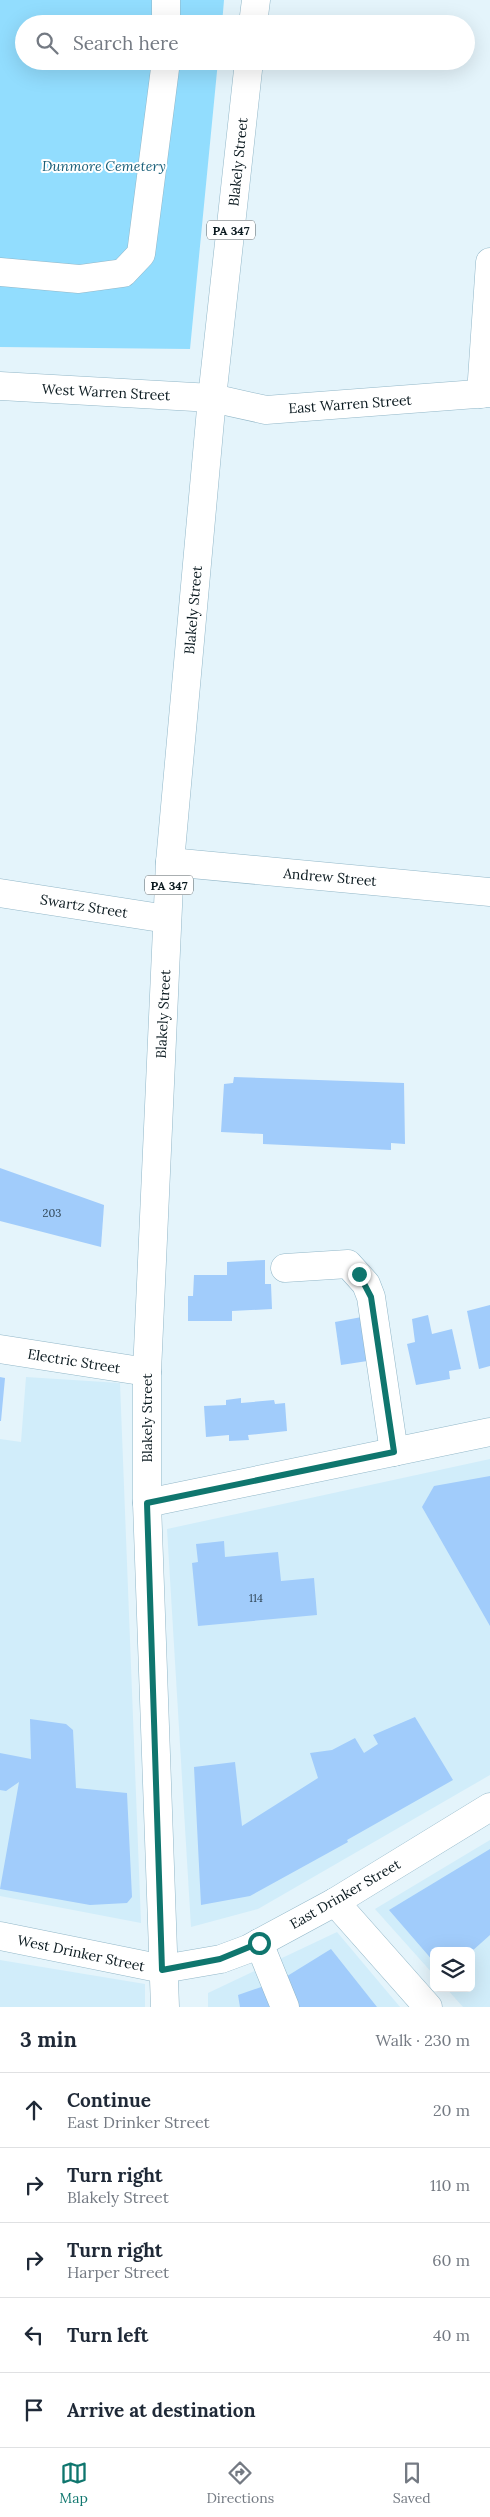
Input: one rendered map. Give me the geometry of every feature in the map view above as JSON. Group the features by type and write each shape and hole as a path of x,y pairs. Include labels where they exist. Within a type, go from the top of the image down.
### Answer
{"main road":[{"path":"166,0 166,15"},
{"path":"254,15 256,0"},
{"path":"0,272 79,279 123,273 141,254 165,70"},
{"name":"Blakely Street","path":"162,1970 147,1503 147,1372 167,919 170,862 212,398 248,70"},
{"path":"486,394 490,262"},
{"name":"West Warren Street","path":"0,386 212,398"},
{"name":"East Warren Street","path":"212,398 266,410 486,394"},
{"name":"Andrew Street","path":"170,862 490,892"},
{"name":"Swartz Street","path":"0,893 167,919"},
{"path":"286,1268 348,1264 366,1284 371,1297 394,1452"},
{"name":"Electric Street","path":"0,1349 147,1372"},
{"path":"147,1503 490,1432"},
{"name":"East Drinker Street","path":"162,1970 220,1959 259,1943 335,1902 490,1807"},
{"path":"335,1902 427,2007"},
{"name":"West Drinker Street","path":"0,1936 162,1970"},
{"path":"259,1943 285,2007"},
{"name":"PA 347","path":"162,1970 165,2007"}],"shaded area":[{"path":"26,1377 120,1383 141,1923 0,1896 0,1439 21,1442"},
{"path":"490,1459 490,1775 258,1909 191,1927 167,1529"},
{"path":"490,1840 490,2007 463,2007 450,1992 475,1992 475,1947 430,1947 430,1971 375,1909"},
{"path":"337,1932 400,2007 208,2007 208,1993"},
{"path":"0,1960 145,1984 145,2007 0,2007"}],"green space":[{"name":"Dunmore Cemetery","path":"0,0 224,0 223,15 15,15 15,70 217,70 190,349 0,347"}],"building":[{"path":"234,1077 404,1083 405,1144 391,1143 391,1150 263,1144 263,1134 221,1132 224,1084 233,1083"},
{"path":"0,1168 104,1205 101,1247 0,1221"},
{"path":"265,1260 265,1284 271,1284 272,1309 232,1311 232,1321 188,1321 188,1296 193,1296 194,1275 227,1275 227,1262"},
{"path":"490,1305 490,1366 479,1369 467,1311"},
{"path":"428,1315 432,1334 452,1329 461,1369 449,1371 450,1379 416,1385 407,1344 415,1342 412,1319"},
{"path":"367,1316 374,1360 341,1365 335,1322"},
{"path":"0,1377 5,1378 1,1421 0,1421"},
{"path":"241,1398 241,1403 274,1400 275,1404 285,1403 287,1431 248,1435 249,1440 229,1441 229,1435 206,1437 204,1406 226,1405 226,1400"},
{"path":"490,1476 490,1626 422,1507 434,1486"},
{"path":"224,1541 225,1557 278,1552 281,1581 314,1578 317,1615 198,1626 192,1563 198,1562 196,1544"},
{"path":"415,1717 453,1780 347,1840 348,1842 250,1896 201,1905 194,1767 235,1762 242,1826 318,1778 310,1753 332,1750 355,1738 364,1753 378,1744 373,1735"},
{"path":"30,1719 66,1724 73,1730 76,1788 127,1793 132,1897 127,1903 90,1905 0,1889 19,1782 6,1791 0,1790 0,1753 31,1759"},
{"path":"490,1849 490,1935 475,1948 430,1947 430,1957 389,1910"},
{"path":"331,1949 377,2007 294,2007 284,1978"},
{"path":"270,1984 279,2007 240,2007 238,1995"}],"route":[{"path":"259,1943 220,1959 162,1970 147,1503 394,1452 371,1297 366,1284 359,1274"}]}
